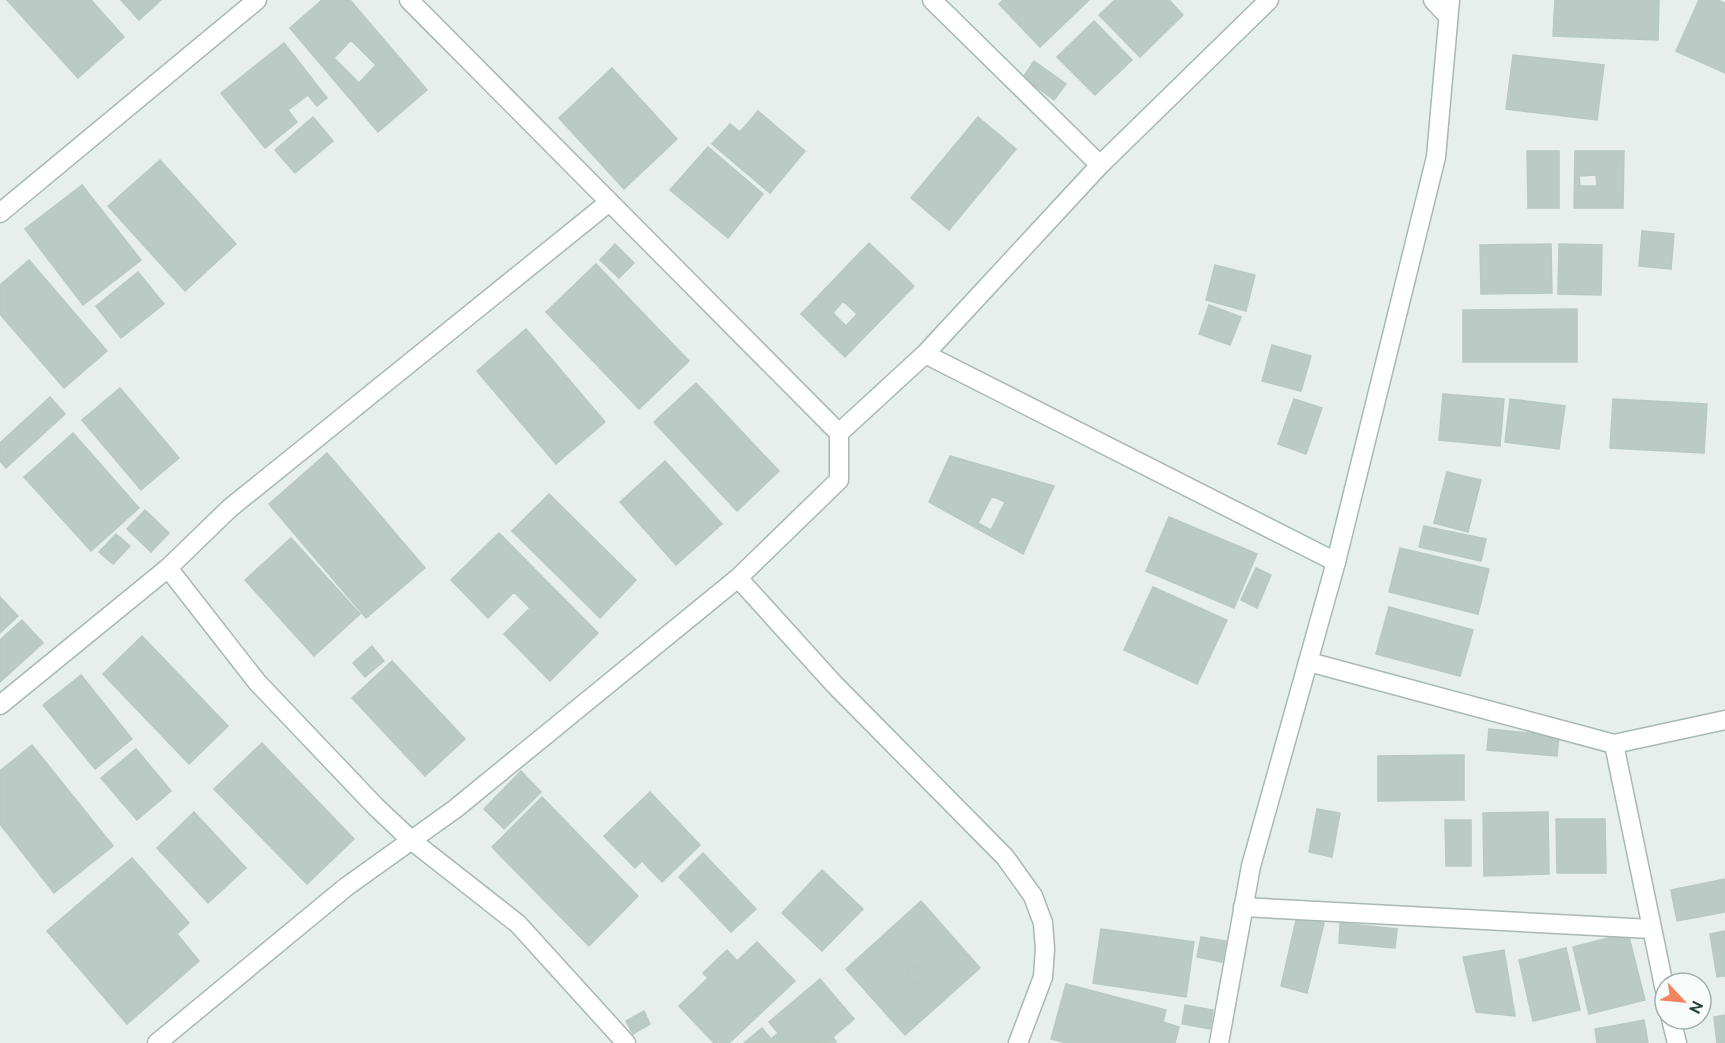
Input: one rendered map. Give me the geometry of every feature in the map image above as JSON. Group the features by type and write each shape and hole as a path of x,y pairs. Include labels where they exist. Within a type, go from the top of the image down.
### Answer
{"street":[{"path":"0,213 256,0"},
{"path":"157,1043 346,887 455,809 738,578 839,480 839,433 409,0"},
{"path":"932,0 1100,165"},
{"path":"839,433 925,354 1100,165 1269,0"},
{"path":"1220,1043 1251,867 1336,562 1436,157 1449,8 1433,0"},
{"path":"0,705 168,568 230,508 609,203"},
{"path":"925,354 1336,562"},
{"path":"168,568 257,682 376,807 411,840 518,924 626,1043"},
{"path":"738,578 834,684 1005,857 1033,896 1043,923 1046,949 1043,977 1018,1043"},
{"path":"1309,662 1614,744 1725,720"},
{"path":"1614,744 1660,971"},
{"path":"1243,907 1651,929"}],"building":[{"path":"7,0 91,0 124,37 78,78"},
{"path":"121,0 161,0 139,20"},
{"path":"322,0 350,0 427,90 378,132 290,28","holes":["351,40 376,65 359,83 334,58"]},
{"path":"1003,0 1089,0 1040,47 999,4"},
{"path":"1115,0 1169,0 1183,15 1140,57 1099,15"},
{"path":"1555,0 1659,0 1658,40 1553,36"},
{"path":"1699,0 1717,0 1725,3 1725,73 1676,51"},
{"path":"1094,21 1132,60 1095,95 1057,57"},
{"path":"284,43 327,98 317,106 308,95 288,110 297,122 265,148 221,93"},
{"path":"1513,55 1604,65 1597,120 1506,109"},
{"path":"1034,61 1066,84 1054,100 1023,77"},
{"path":"612,68 677,139 624,189 559,118"},
{"path":"758,111 805,151 770,193 712,144 730,124 740,132"},
{"path":"313,117 333,141 295,173 275,150"},
{"path":"978,117 1016,149 949,230 911,198"},
{"path":"708,147 763,194 728,238 670,190"},
{"path":"1527,151 1559,151 1559,208 1528,208"},
{"path":"1575,151 1624,151 1623,208 1574,208","holes":["1596,175 1597,186 1580,186 1579,176"]},
{"path":"160,160 236,244 185,291 108,206"},
{"path":"82,185 141,260 83,305 25,229"},
{"path":"1642,231 1674,234 1671,269 1639,266"},
{"path":"869,243 914,286 845,357 801,314","holes":["843,301 857,314 846,326 833,313"]},
{"path":"615,244 634,263 619,278 600,260"},
{"path":"1551,244 1552,293 1481,294 1480,245"},
{"path":"1559,244 1602,245 1601,295 1558,294"},
{"path":"29,260 107,351 64,388 0,314 0,285"},
{"path":"596,264 689,361 639,409 546,312"},
{"path":"1215,265 1255,275 1246,311 1206,300"},
{"path":"138,272 164,304 121,338 96,306"},
{"path":"1209,305 1241,317 1230,345 1199,334"},
{"path":"1577,309 1577,362 1463,362 1463,310"},
{"path":"526,329 605,422 556,464 477,371"},
{"path":"1272,345 1311,356 1301,391 1262,381"},
{"path":"696,383 779,471 737,511 654,422"},
{"path":"120,388 179,458 141,490 82,420"},
{"path":"1443,394 1504,399 1500,446 1439,440"},
{"path":"50,397 65,414 6,468 0,461 0,443"},
{"path":"1294,399 1322,408 1306,454 1278,444"},
{"path":"1510,399 1565,406 1559,449 1505,442"},
{"path":"1613,399 1707,404 1704,453 1610,448"},
{"path":"73,433 139,508 91,551 24,477"},
{"path":"327,453 425,568 366,618 269,504"},
{"path":"950,456 1054,486 1023,554 929,502","holes":["992,496 1005,502 991,530 978,523"]},
{"path":"665,461 722,524 676,565 620,502"},
{"path":"1447,472 1481,480 1468,532 1434,523"},
{"path":"549,494 636,580 600,618 512,531"},
{"path":"145,510 169,533 151,552 127,529"},
{"path":"1169,517 1257,554 1234,608 1146,571"},
{"path":"1424,526 1486,539 1481,561 1419,547"},
{"path":"499,533 598,633 550,681 504,634 530,608 514,592 488,618 451,580"},
{"path":"116,534 130,546 113,564 99,552"},
{"path":"291,538 360,614 314,656 245,580"},
{"path":"1400,548 1489,569 1478,614 1389,592"},
{"path":"1256,568 1271,575 1257,608 1241,600"},
{"path":"1153,587 1227,620 1197,684 1124,650"},
{"path":"0,597 18,616 0,633"},
{"path":"1389,607 1473,630 1460,676 1376,654"},
{"path":"22,620 43,643 0,682 0,640"},
{"path":"142,636 228,726 189,764 103,674"},
{"path":"372,646 384,661 365,677 353,663"},
{"path":"392,661 465,739 425,776 352,698"},
{"path":"81,675 132,739 95,769 43,705"},
{"path":"1489,729 1559,736 1557,756 1487,750"},
{"path":"262,743 354,839 307,884 214,789"},
{"path":"32,745 113,846 54,893 0,824 0,771"},
{"path":"136,749 171,791 137,820 101,778"},
{"path":"1464,755 1464,800 1378,801 1378,756"},
{"path":"521,771 541,792 504,829 484,809"},
{"path":"650,792 700,845 662,882 642,861 635,868 604,836"},
{"path":"542,797 638,896 589,946 492,847"},
{"path":"1317,809 1340,813 1332,857 1309,852"},
{"path":"194,812 246,868 208,903 157,848"},
{"path":"1548,812 1549,874 1484,876 1483,813"},
{"path":"1556,819 1605,819 1606,873 1557,873"},
{"path":"1445,820 1471,820 1471,866 1446,866"},
{"path":"703,853 756,909 731,932 679,877"},
{"path":"132,858 189,923 177,934 199,961 127,1024 47,931"},
{"path":"822,870 863,909 822,951 782,913"},
{"path":"1725,879 1725,912 1677,921 1671,890"},
{"path":"921,901 980,968 905,1035 846,969","holes":["915,965 926,977 917,985 906,973"]},
{"path":"1297,916 1324,923 1307,993 1281,986"},
{"path":"1340,923 1397,929 1395,948 1339,943"},
{"path":"1101,929 1194,942 1186,997 1093,983"},
{"path":"1725,931 1725,976 1717,977 1710,934"},
{"path":"1628,933 1645,1000 1589,1014 1573,947"},
{"path":"1201,937 1226,941 1222,962 1197,957"},
{"path":"757,942 795,981 729,1043 714,1043 679,1006 708,978 703,973 727,950 737,961"},
{"path":"1566,948 1580,1010 1533,1021 1519,960"},
{"path":"1504,950 1515,1016 1476,1012 1463,957"},
{"path":"915,965 926,977 917,985 906,973"},
{"path":"820,979 854,1019 833,1037 836,1042 744,1043 762,1028 771,1039 778,1033 769,1022"},
{"path":"1066,984 1166,1010 1163,1022 1179,1027 1175,1043 1067,1043 1051,1039"},
{"path":"1185,1005 1213,1010 1210,1029 1182,1024"},
{"path":"644,1011 650,1024 633,1034 626,1021"},
{"path":"1725,1015 1725,1043 1717,1043 1714,1017"},
{"path":"1644,1020 1648,1043 1597,1043 1595,1029"}]}
